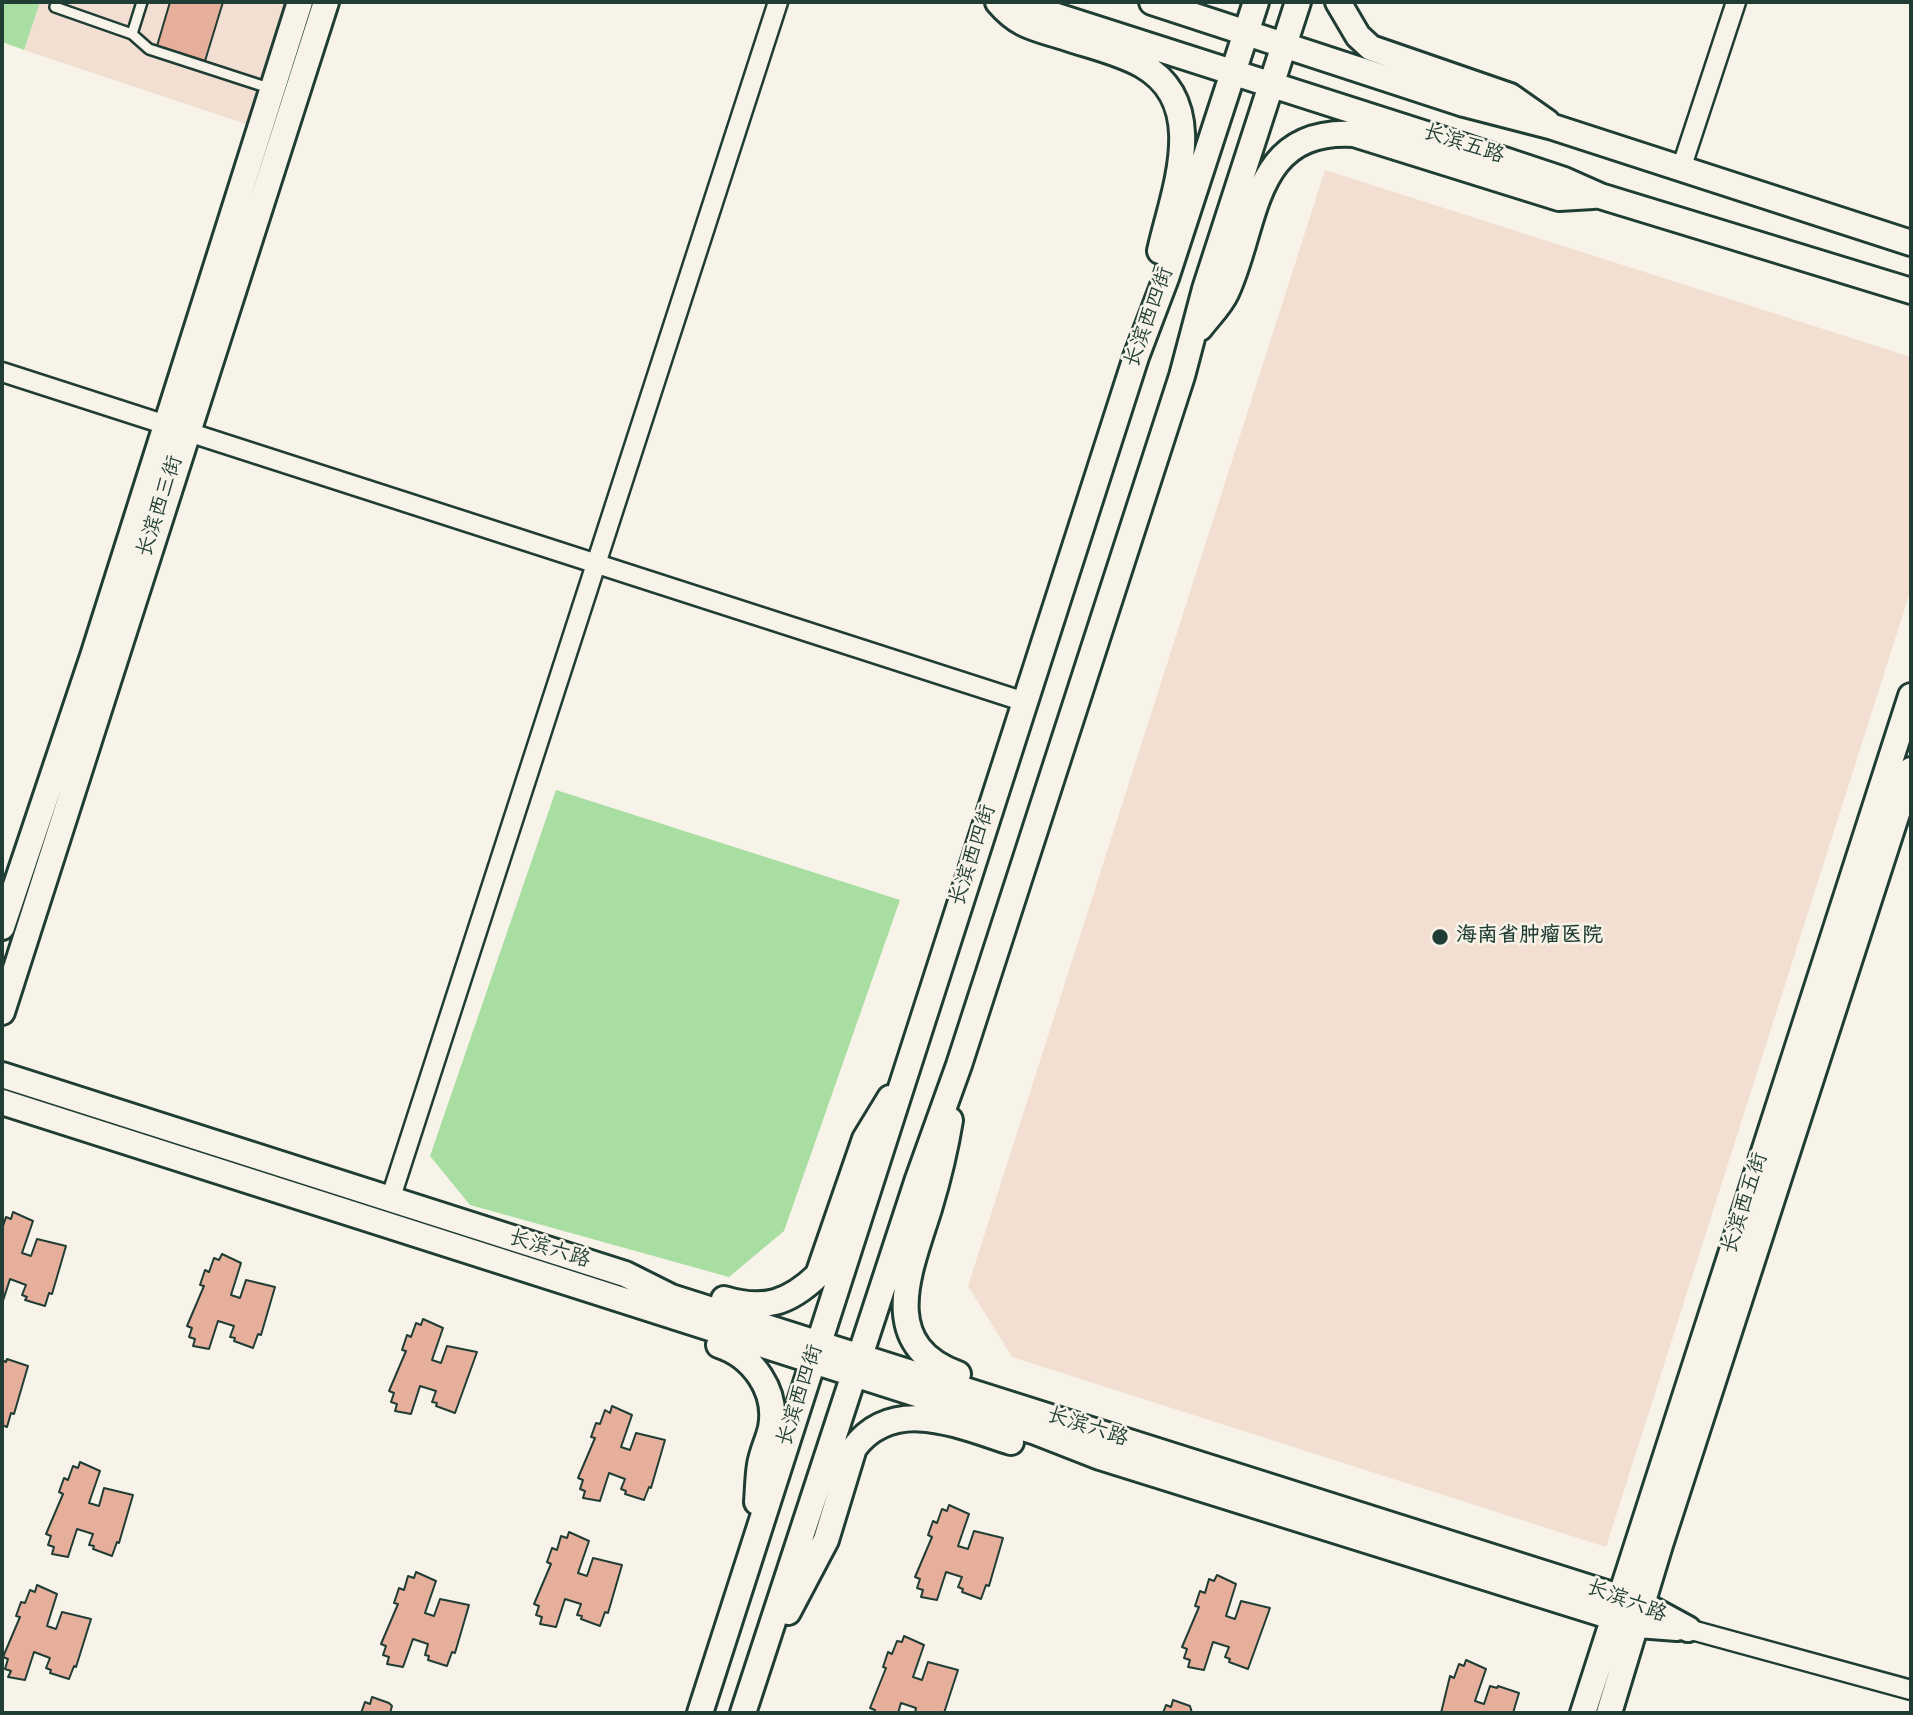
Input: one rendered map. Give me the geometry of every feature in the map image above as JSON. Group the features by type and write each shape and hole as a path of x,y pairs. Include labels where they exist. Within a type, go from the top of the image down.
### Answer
{"main road":[{"name":"长滨西三街","path":"2,1012 177,429 300,2"},
{"name":"长滨西三街","path":"2,927 326,2"},
{"path":"998,2 1014,20 1145,66 1162,81 1175,103 1184,135 1183,153 1136,357"},
{"name":"长滨五路","path":"1013,2 1271,83 1564,180 1600,196 1911,290"},
{"name":"长滨五路","path":"1152,2 1504,117 1553,127 1911,243"},
{"name":"长滨西四街","path":"700,1713 885,1146 903,1076 1136,357 1166,278 1256,2"},
{"name":"长滨西四街","path":"743,1713 856,1366 959,1065 1195,334 1205,289 1298,2"},
{"path":"1338,2 1358,36 1371,48 1510,96 1553,127"},
{"path":"1195,334 1226,295 1260,188 1269,170 1290,150 1320,136 1342,133 1367,137 1559,198 1600,196"},
{"name":"长滨西五街","path":"1609,1713 1629,1611 1911,696"},
{"name":"长滨西五街","path":"1584,1713 1660,1545 1911,770"},
{"path":"959,1065 944,1161 905,1283 904,1309 912,1334 933,1364 1045,1402 1103,1446"},
{"name":"长滨六路","path":"2,1075 625,1274 671,1297 816,1353"},
{"path":"625,1274 675,1283 748,1306 780,1301 801,1291 818,1275 825,1262 865,1139 903,1076"},
{"name":"长滨六路","path":"2,1102 617,1299 816,1353 1036,1432 1103,1446 1688,1629"},
{"path":"617,1299 659,1326 740,1353 761,1378 772,1414 760,1463 755,1540"},
{"path":"754,1678 826,1540 854,1448 863,1436 876,1427 905,1418 923,1417 1031,1448 1103,1446"}],"street":[{"path":"390,1200 779,2"},
{"path":"1681,169 1736,2"},
{"path":"2,372 1024,702"},
{"path":"1688,1629 1911,1690"}],"lane":[{"path":"57,2 55,7 132,34 149,49 274,90"},
{"path":"132,34 142,2"}],"shaded area":[{"path":"40,2 293,2 258,128 24,50"},
{"name":"海南省肿瘤医院","path":"1325,170 1911,357 1911,589 1606,1547 1012,1357 968,1286"}],"green space":[{"path":"2,2 40,2 24,50 2,42"},
{"path":"556,790 900,900 784,1231 729,1277 470,1205 430,1156"}],"building":[{"path":"170,2 223,2 205,61 157,46"},
{"path":"13,1212 33,1221 22,1253 31,1256 37,1239 66,1246 52,1294 49,1293 45,1306 25,1300 27,1297 22,1295 26,1285 10,1279 2,1304 2,1229 6,1217 11,1219"},
{"path":"222,1254 241,1263 231,1295 240,1298 246,1280 275,1287 261,1335 258,1334 253,1348 234,1341 235,1338 230,1337 234,1326 218,1321 209,1349 193,1346 195,1339 189,1337 192,1328 187,1326 204,1286 200,1285 205,1270 209,1272 214,1258 219,1260"},
{"path":"423,1319 443,1328 432,1360 441,1363 447,1346 477,1352 455,1413 436,1406 437,1403 432,1402 436,1391 420,1386 411,1414 395,1411 397,1404 391,1402 394,1393 389,1391 406,1351 402,1350 407,1335 411,1337 416,1323 421,1325"},
{"path":"7,1359 28,1366 14,1414 11,1413 7,1427 2,1425 2,1360 6,1362"},
{"path":"612,1406 632,1415 621,1447 630,1450 636,1433 665,1440 651,1488 649,1487 644,1500 625,1494 626,1491 621,1489 625,1479 609,1473 600,1501 583,1498 585,1491 580,1489 583,1480 578,1478 595,1438 591,1437 596,1423 600,1424 605,1410 610,1413"},
{"path":"80,1462 100,1471 89,1503 99,1506 104,1488 133,1495 119,1543 117,1542 112,1556 93,1549 94,1546 89,1545 93,1534 77,1529 68,1557 52,1554 54,1547 48,1545 51,1536 46,1534 63,1494 59,1492 64,1478 68,1480 73,1466 78,1468"},
{"path":"949,1505 969,1514 958,1546 968,1549 974,1531 1003,1538 989,1586 986,1585 981,1599 962,1592 963,1589 958,1587 962,1577 946,1572 937,1600 921,1597 923,1590 917,1588 920,1579 915,1577 932,1537 928,1535 933,1521 937,1523 942,1509 947,1511"},
{"path":"569,1532 589,1541 578,1573 587,1576 593,1558 622,1565 608,1613 605,1612 600,1626 581,1619 582,1616 577,1615 581,1604 565,1599 556,1627 540,1624 542,1617 536,1615 539,1606 534,1604 551,1564 547,1562 552,1548 557,1550 561,1536 567,1538"},
{"path":"416,1572 436,1581 425,1613 434,1616 440,1599 469,1605 455,1653 452,1652 447,1666 428,1660 429,1656 425,1655 428,1644 413,1639 403,1667 387,1664 389,1657 383,1655 386,1646 381,1644 398,1604 394,1603 399,1588 404,1590 408,1576 414,1578"},
{"path":"1217,1575 1236,1584 1226,1616 1235,1619 1241,1601 1270,1608 1248,1669 1229,1662 1230,1659 1225,1657 1229,1647 1213,1642 1204,1670 1188,1667 1190,1660 1184,1658 1187,1649 1182,1647 1199,1607 1195,1606 1200,1591 1205,1593 1209,1579 1214,1581"},
{"path":"37,1585 57,1594 47,1626 56,1629 62,1612 91,1619 76,1667 74,1666 69,1679 50,1673 51,1670 46,1668 50,1658 34,1652 25,1680 8,1677 11,1671 5,1669 8,1659 3,1657 20,1617 16,1616 21,1602 25,1603 30,1590 35,1592"},
{"path":"904,1636 924,1645 913,1677 922,1680 928,1662 958,1670 944,1713 915,1713 916,1708 901,1703 898,1713 874,1713 875,1710 870,1708 886,1668 883,1667 888,1652 892,1654 897,1641 902,1642"},
{"path":"1466,1660 1486,1669 1475,1701 1484,1704 1490,1686 1498,1686 1519,1693 1513,1713 1441,1713 1450,1676 1454,1678 1459,1664 1464,1666"},
{"path":"372,1697 389,1703 392,1706 390,1713 361,1713 365,1702 370,1704"},
{"path":"1173,1700 1190,1706 1192,1713 1163,1713 1166,1705 1171,1707"}],"place":[{"name":"海南省肿瘤医院","path":"1440,937"}]}
